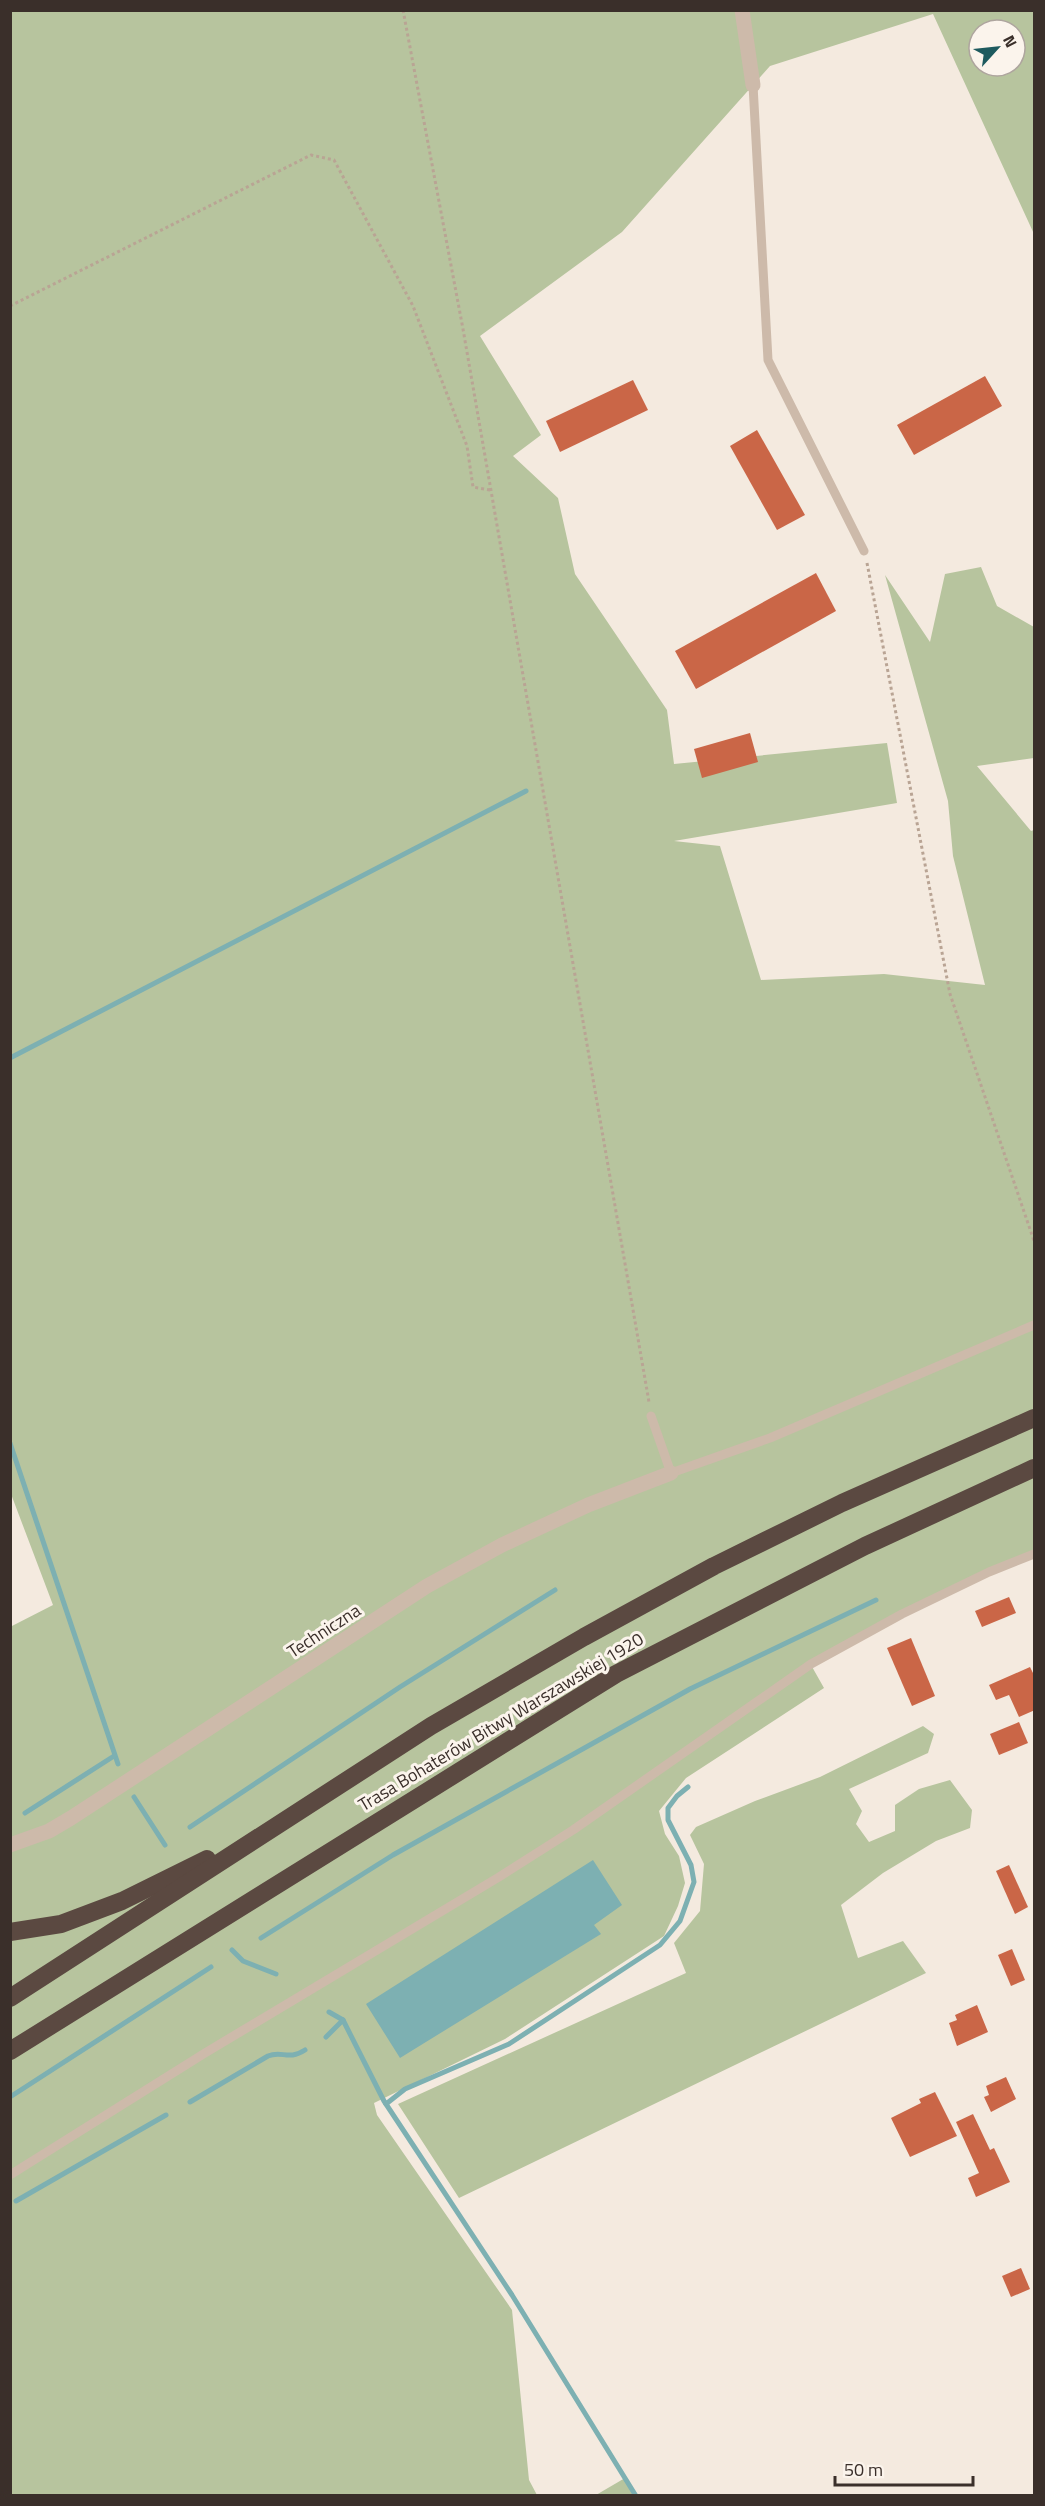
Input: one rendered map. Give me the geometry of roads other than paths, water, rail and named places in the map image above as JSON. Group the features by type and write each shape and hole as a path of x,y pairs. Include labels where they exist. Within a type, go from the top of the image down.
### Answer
{"highway":[{"name":"Trasa Bohaterów Bitwy Warszawskiej 1920","path":"10,1998 431,1726 584,1637 704,1571 843,1503 1035,1418"},
{"name":"Trasa Bohaterów Bitwy Warszawskiej 1920","path":"10,2051 616,1674 865,1546 1035,1468"},
{"path":"10,1932 61,1924 122,1901 279,1824"}],"street":[{"path":"742,10 753,85"},
{"name":"Techniczna","path":"10,1845 49,1831 71,1818 427,1586 502,1545 556,1520 671,1473"}],"lane":[{"path":"753,85 768,360 864,551"},
{"path":"651,1416 671,1473 770,1438 1035,1325"},
{"path":"10,2175 573,1830 811,1664 902,1614 989,1572 1035,1554"}],"water":[{"path":"593,1860 622,1905 594,1925 601,1934 400,2058 366,2004"}],"waterway":[{"path":"10,1058 526,791"},
{"path":"10,1443 118,1764"},
{"path":"190,1827 400,1687 555,1590"},
{"path":"261,1938 393,1855 690,1689 876,1600"},
{"path":"25,1813 114,1756"},
{"path":"386,2104 405,2089 509,2044 660,1945 680,1921 694,1882 691,1865 668,1820 668,1808 688,1787"},
{"path":"134,1797 165,1845"},
{"path":"232,1950 243,1961 276,1974"},
{"path":"10,2097 211,1967"},
{"path":"329,2012 343,2020 384,2101 512,2295 636,2496"},
{"path":"326,2037 343,2020"},
{"path":"190,2102 268,2056 273,2054 294,2055 305,2050"},
{"path":"16,2201 166,2115"}]}
